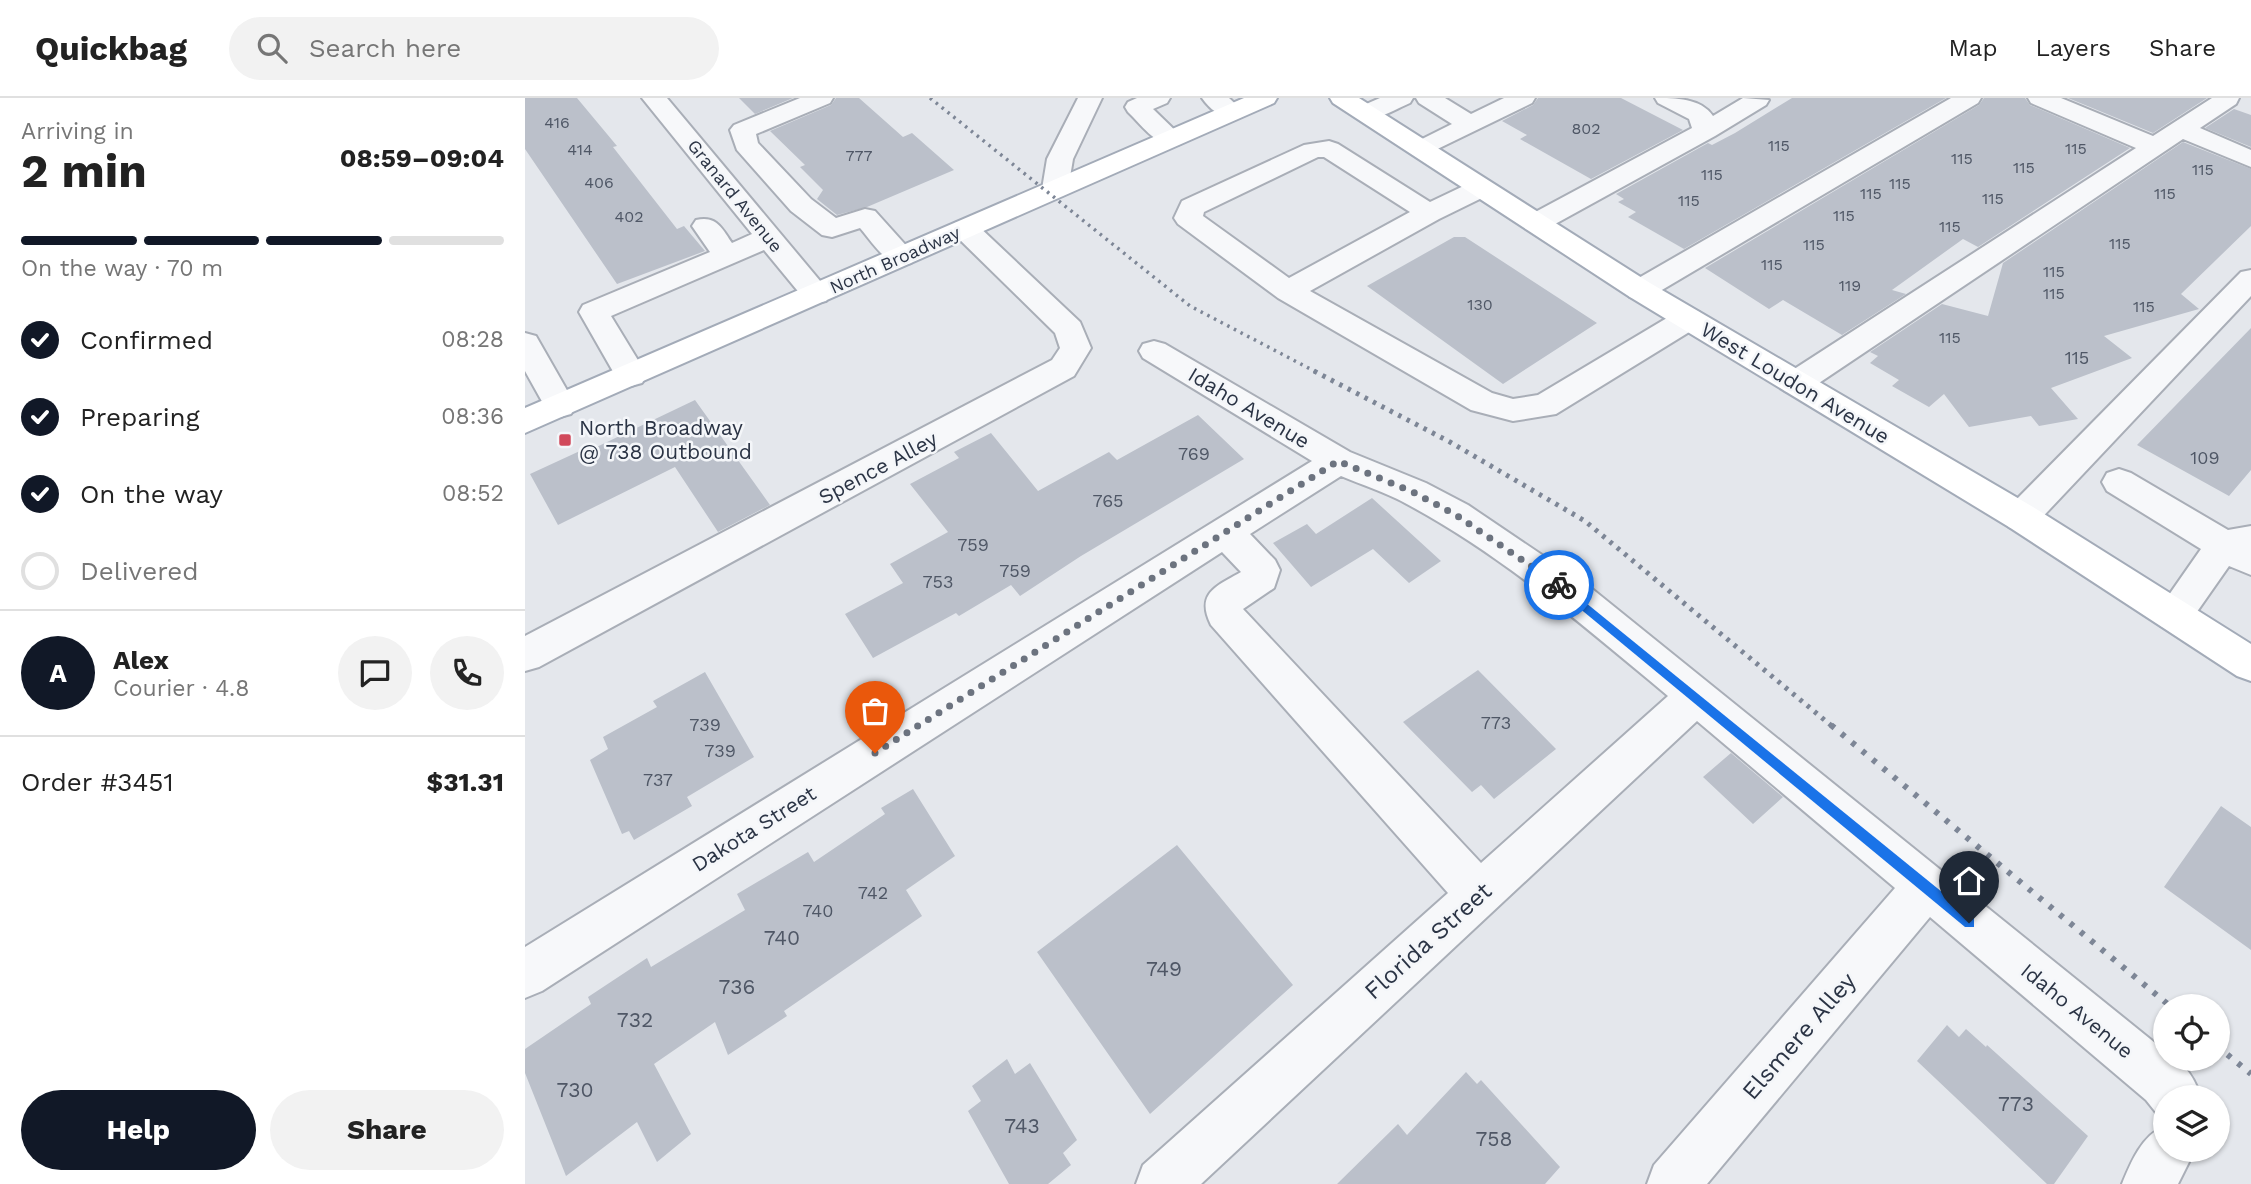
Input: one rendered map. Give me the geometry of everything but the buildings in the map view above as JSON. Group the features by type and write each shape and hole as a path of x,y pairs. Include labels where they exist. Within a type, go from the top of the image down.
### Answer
{"main road":[{"name":"North Broadway","path":"525,421 1171,139 1223,105 1265,98"},
{"name":"West Loudon Avenue","path":"1342,98 1640,290 2021,517 2251,664"}],"street":[{"name":"Granard Avenue","path":"654,98 816,294"},
{"path":"821,98 743,130 746,145 801,205 832,229 865,217 901,257"},
{"path":"1366,113 1401,98"},
{"path":"1428,98 1471,125"},
{"path":"1421,149 1523,98"},
{"path":"1667,98 1700,115 1706,131"},
{"path":"1640,290 1969,98"},
{"path":"2040,98 2156,148"},
{"path":"1536,223 1706,131 1757,99"},
{"path":"1796,383 2227,99"},
{"path":"1055,189 1060,159 1089,102 1147,102 1171,139"},
{"path":"2183,130 2251,159"},
{"path":"706,160 746,145"},
{"path":"1429,214 1329,149 1313,150 1192,207 1188,218 1288,291 1482,402 1513,410 1545,406 1688,319"},
{"path":"1288,291 1481,188"},
{"path":"631,375 594,312 727,255 801,205"},
{"path":"706,226 727,255"},
{"name":"Spence Alley","path":"525,655 1063,368 1076,348 1069,328 965,229"},
{"path":"2021,517 2251,279"},
{"name":"Idaho Avenue","path":"1154,351 1338,461 1413,492 1504,545 1578,599 2166,1085"},
{"path":"528,355 560,406"},
{"name":"Dakota Street","path":"525,974 1338,461"},
{"path":"2119,482 2242,548 2174,615"},
{"path":"1225,532 1262,570 1261,578 1224,601 1224,614 1479,894"},
{"name":"Florida Street","path":"1162,1184 1695,697"},
{"name":"Elsmere Alley","path":"1672,1184 1926,887"},
{"path":"2148,1184 2162,1162"}],"railway":[{"path":"930,98 1190,306 1318,373"},
{"path":"1314,371 1450,442 1585,521 1833,727"},
{"path":"1831,725 2156,994"},
{"path":"2230,1057 2251,1074"}],"way so far":[{"path":"875,753 1338,461 1413,492 1456,515 1504,545 1559,585"}],"place":[{"name":"North Broadway @ 738 Outbound","path":"565,440"}],"route":[{"path":"1559,585 1969,923"}]}
